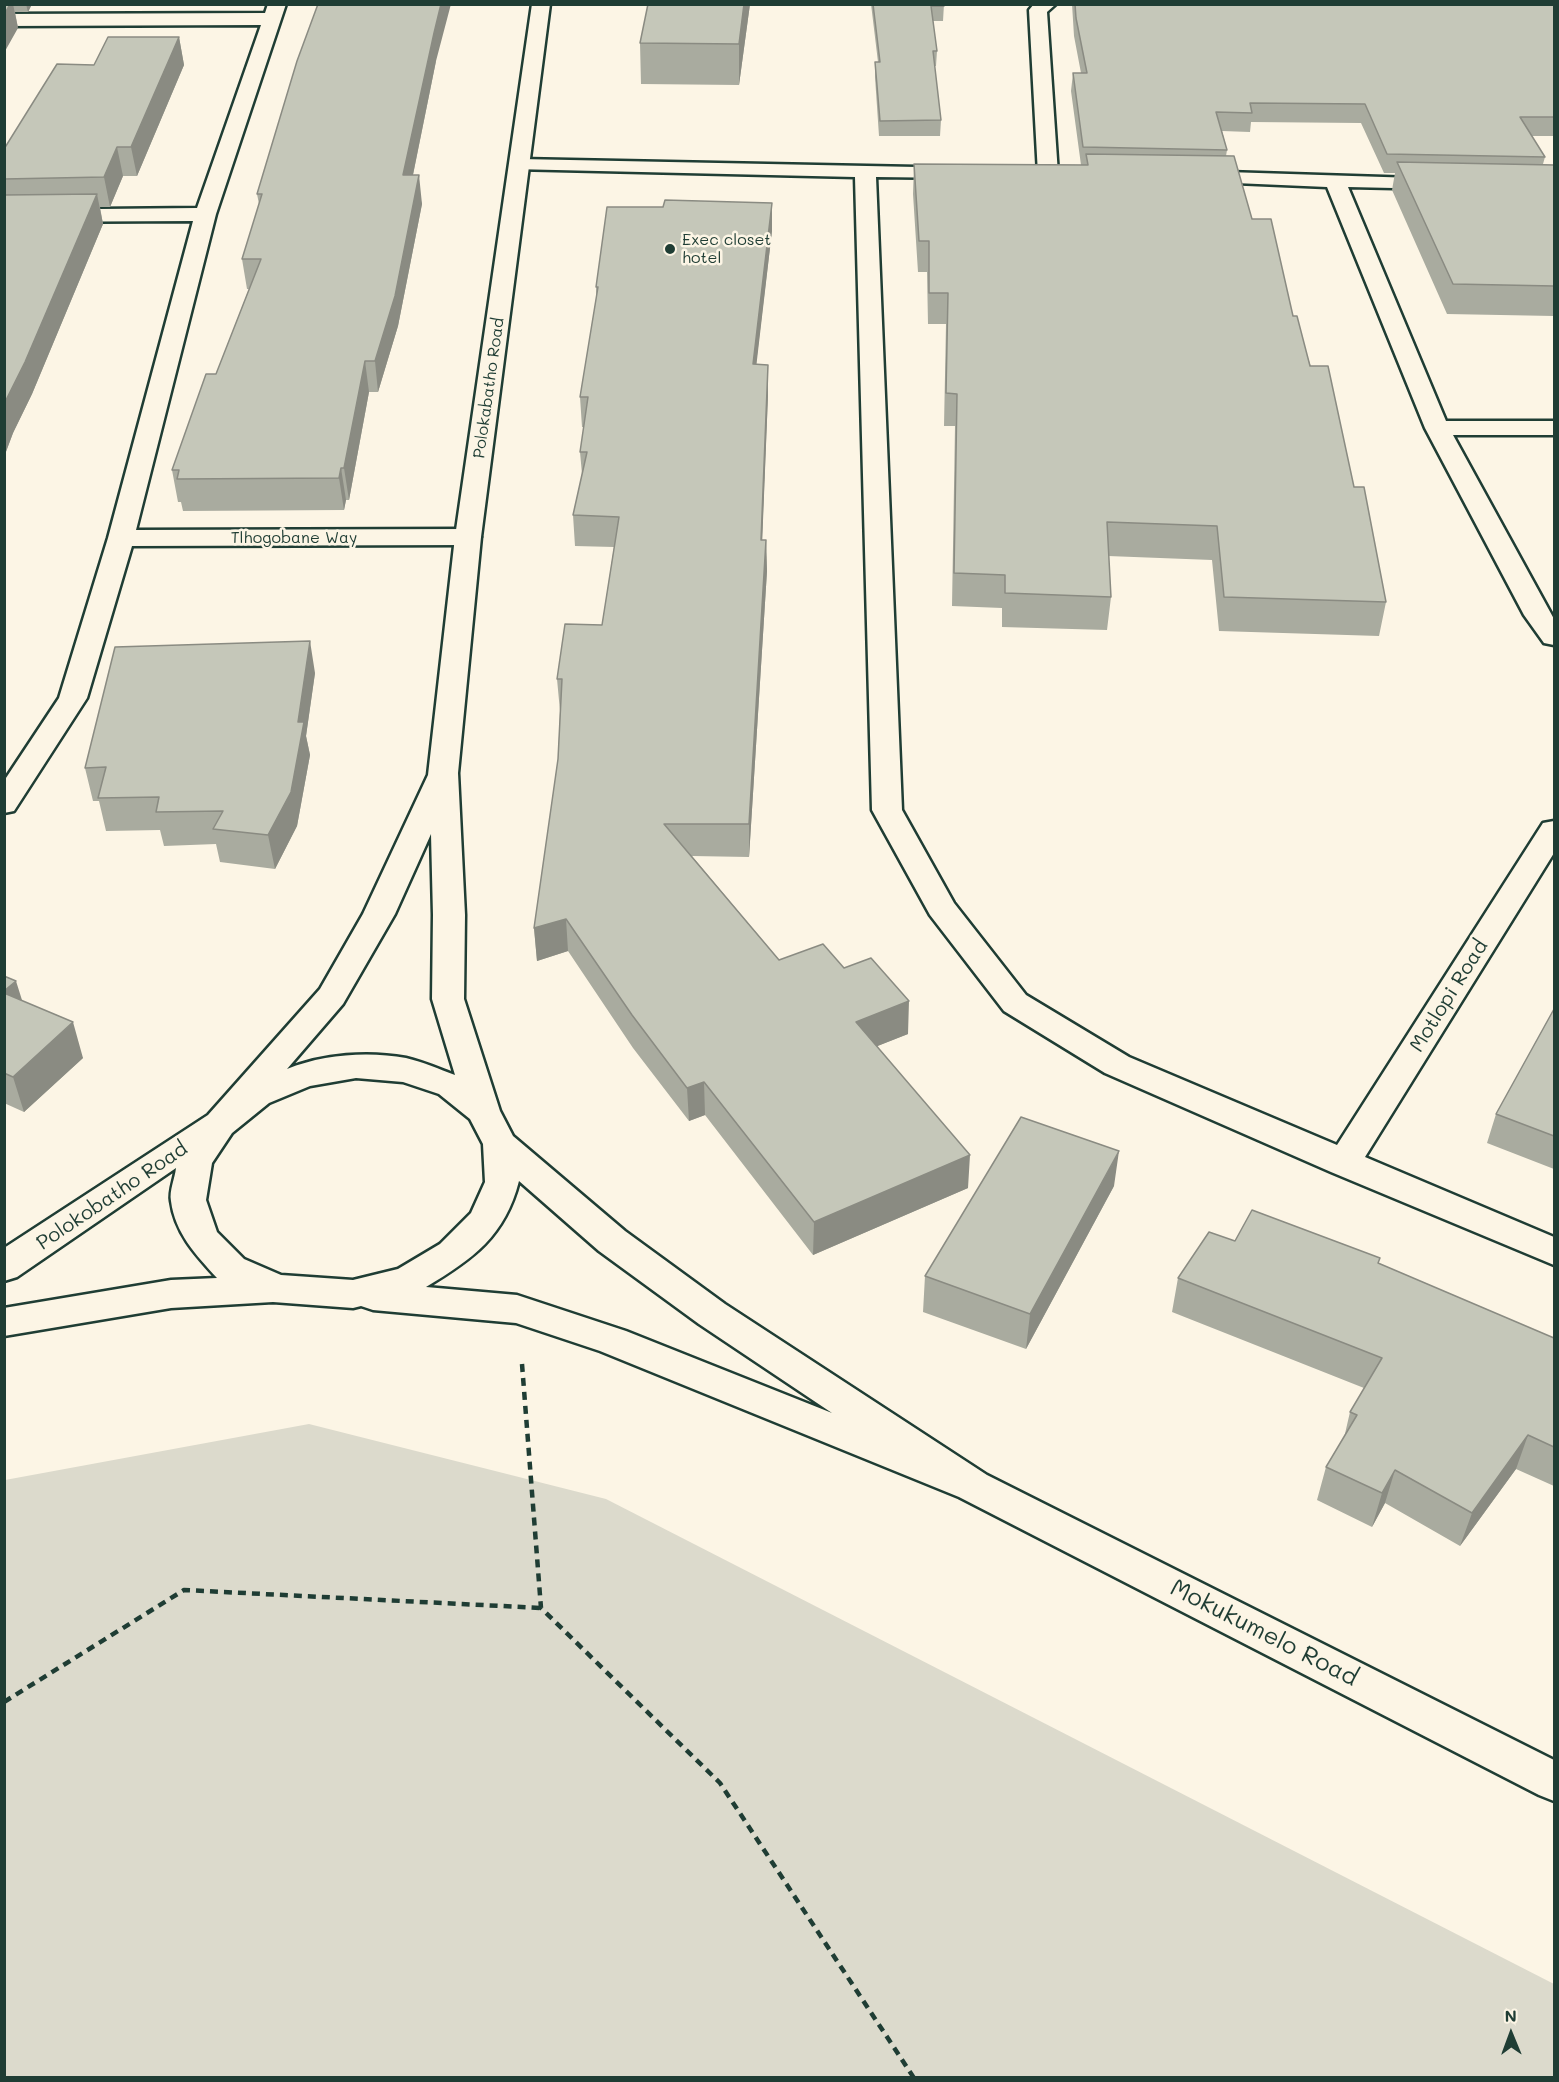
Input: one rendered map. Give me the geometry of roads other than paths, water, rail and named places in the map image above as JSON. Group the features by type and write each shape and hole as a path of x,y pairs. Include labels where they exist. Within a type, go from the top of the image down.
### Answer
{"street":[{"name":"Polokabatho Road","path":"443,773 468,537 541,4"},
{"path":"1047,4 1038,10 1048,174"},
{"path":"4,20 274,12 205,214 121,538 73,698 4,804"},
{"path":"520,165 980,173"},
{"path":"866,171 887,810 941,908 1015,1003 1117,1065 1554,1252"},
{"path":"1025,173 1072,174"},
{"path":"1179,177 1462,183"},
{"path":"1335,180 1437,428 1537,615 1554,637"},
{"path":"4,216 205,214"},
{"path":"1437,428 1554,428"},
{"name":"Tlhogobane Way","path":"121,538 468,537"},
{"path":"443,773 449,915 447,999 483,1111 500,1144 612,1241 694,1300 973,1486"},
{"path":"277,1289 231,1269 201,1238 188,1200 195,1161 220,1124 332,996 379,914 443,773"},
{"name":"Motlopi Road","path":"1343,1162 1554,830"},
{"path":"220,1124 257,1095 304,1075 356,1066 406,1070 451,1086 483,1111"},
{"name":"Polokobatho Road","path":"4,1268 161,1161 220,1124"},
{"path":"353,1294 408,1280 453,1254 486,1220 502,1182 500,1144"},
{"path":"4,1322 171,1294 277,1289 517,1310 613,1341 707,1381 973,1486"},
{"name":"Mokukumelo Road","path":"973,1486 1554,1781"}],"place":[{"name":"Exec closet hotel","path":"670,249"}]}
